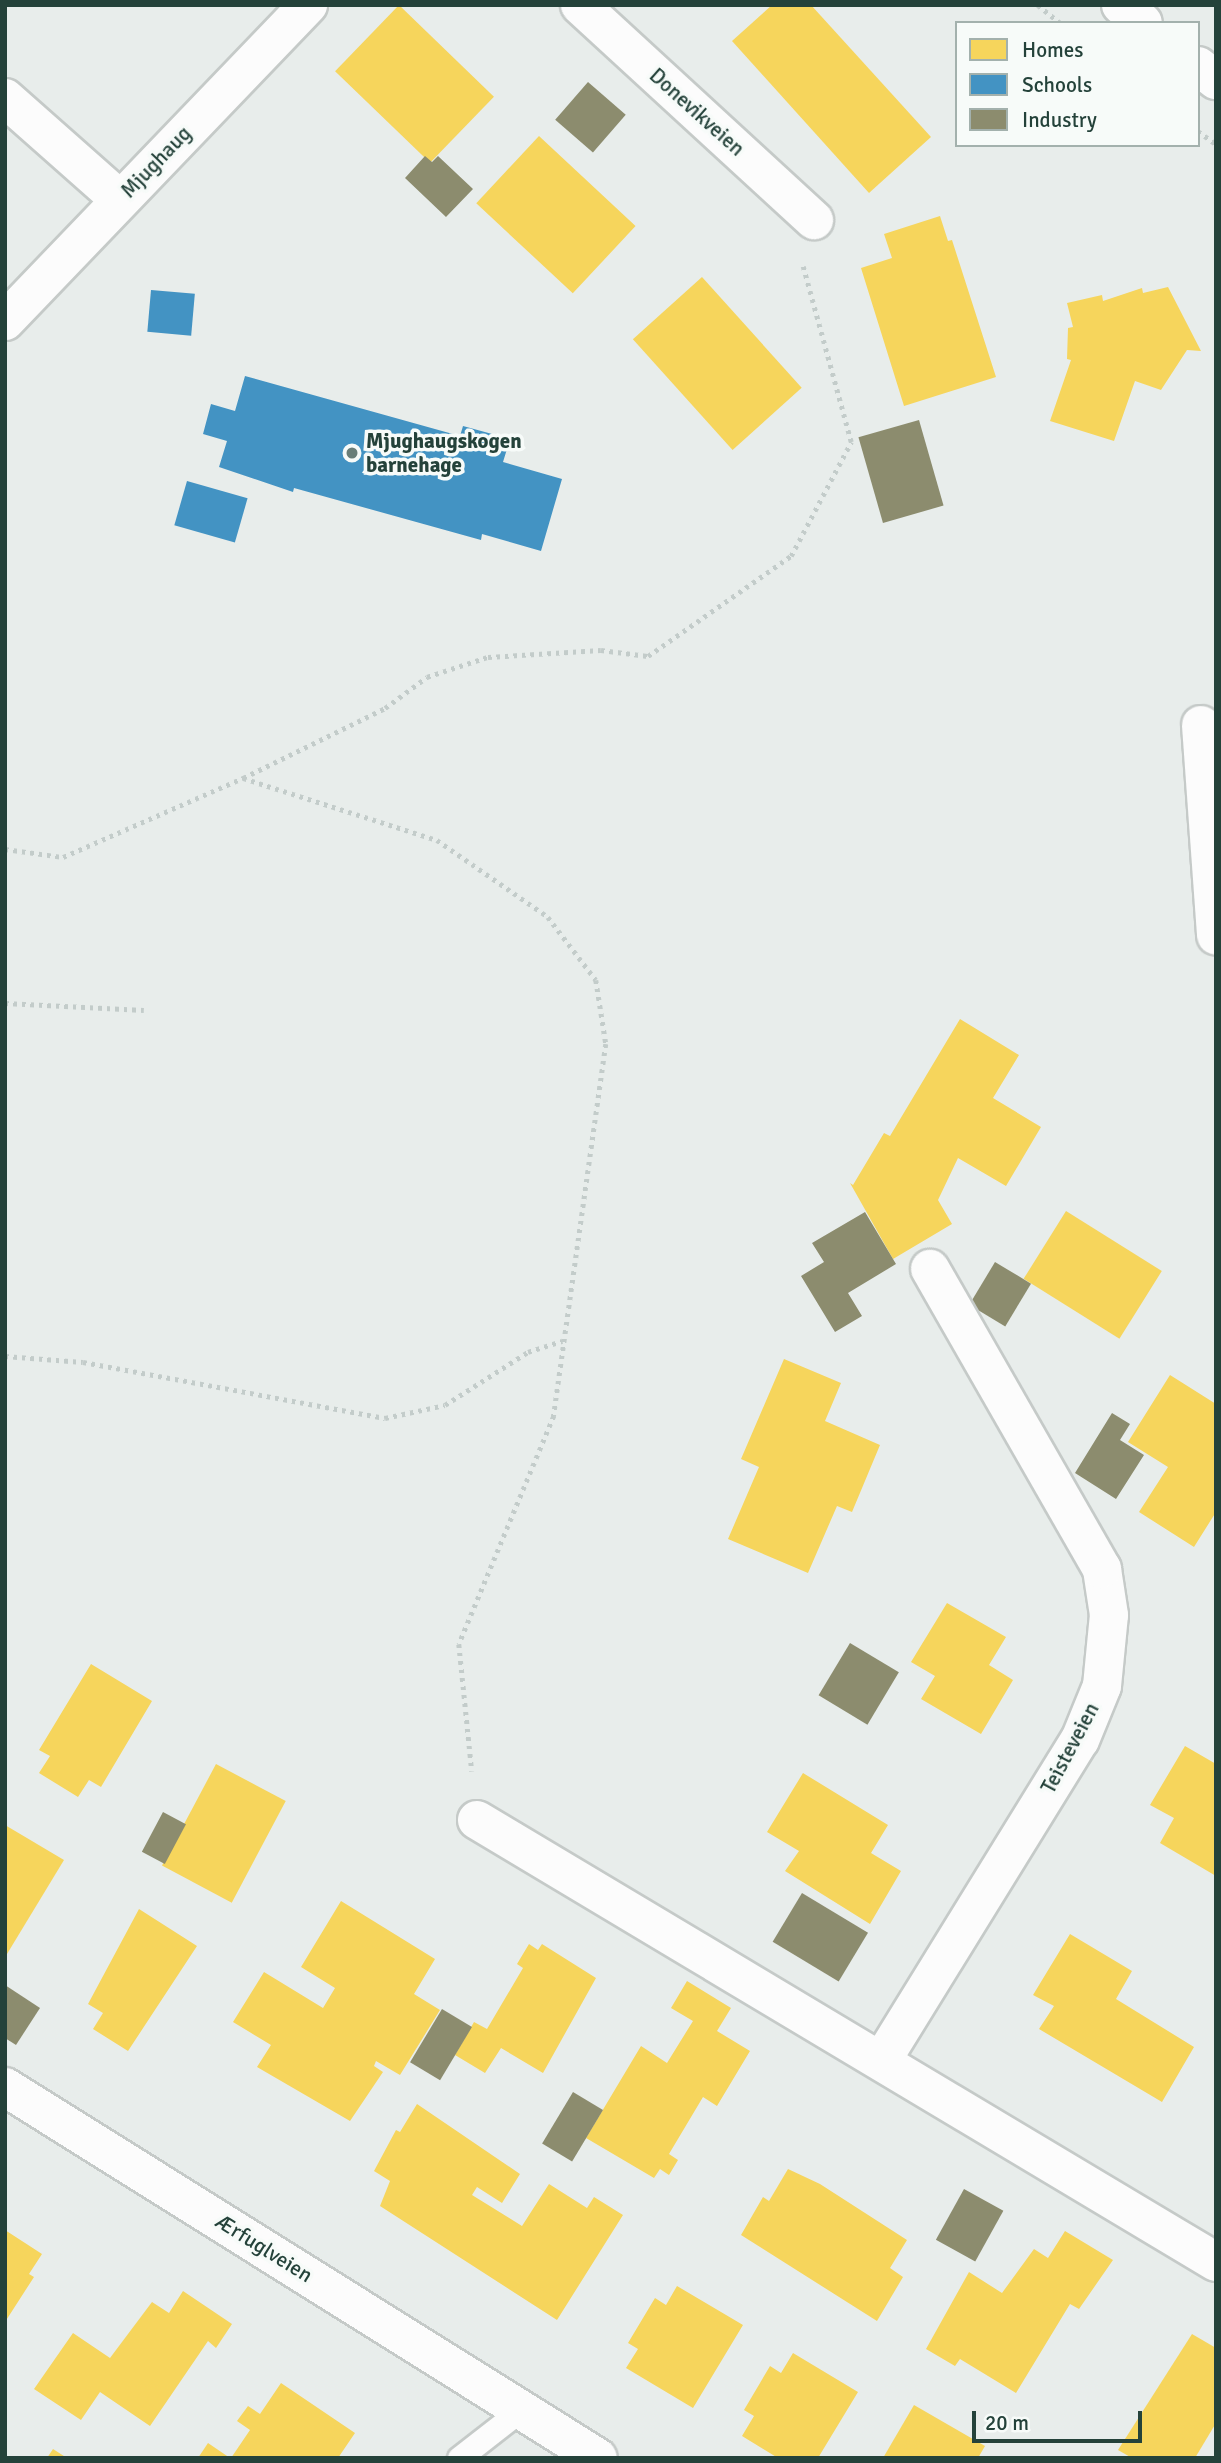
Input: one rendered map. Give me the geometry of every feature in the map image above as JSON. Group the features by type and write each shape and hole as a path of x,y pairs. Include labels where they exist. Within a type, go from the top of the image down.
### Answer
{"street":[{"name":"Mjughaug","path":"5,321 308,5"},
{"name":"Donevikveien","path":"580,5 814,220"},
{"path":"1121,5 1141,21"},
{"path":"1200,68 1216,80"},
{"path":"5,98 119,200"},
{"path":"1201,725 1216,935"},
{"name":"Teisteveien","path":"882,2060 1080,1740 1102,1686 1109,1615 1102,1569 930,1269"},
{"path":"477,1820 1216,2262"},
{"name":"Ærfuglveien","path":"5,2087 598,2458"}],"lane":[{"path":"459,2458 522,2409"}],"path":[{"path":"1038,5 1058,21"},
{"path":"1200,132 1216,144"},
{"path":"5,849 63,857 243,778 384,708 427,677 488,657 601,650 648,656 791,556 851,442 784,191"},
{"path":"243,778 437,841 548,918 596,980 606,1044 562,1341 554,1416 459,1644 477,1820"},
{"path":"5,1003 144,1010"},
{"path":"5,1356 83,1362 385,1418 445,1405 528,1352 562,1341"}],"building: Homes":[{"path":"399,5 494,97 430,163 335,71"},
{"path":"772,5 811,5 931,137 869,193 732,41"},
{"path":"539,136 636,226 573,293 476,203"},
{"path":"940,216 948,241 952,240 996,377 904,406 861,268 892,258 884,234"},
{"path":"702,277 802,388 733,450 633,339"},
{"path":"1168,287 1201,351 1187,350 1161,390 1135,381 1114,441 1050,421 1071,360 1067,359 1068,328 1073,327 1067,303 1102,295 1103,301 1142,288 1143,293"},
{"path":"960,1019 1019,1055 993,1098 1041,1127 1006,1186 958,1158 938,1200 952,1224 893,1259 850,1183 853,1185 884,1133 890,1136"},
{"path":"1066,1211 1162,1271 1119,1339 1024,1279"},
{"path":"784,1359 841,1383 825,1421 880,1445 852,1512 837,1506 808,1573 728,1539 759,1467 741,1459"},
{"path":"1170,1375 1216,1404 1216,1512 1194,1547 1139,1512 1168,1467 1128,1442"},
{"path":"947,1603 1006,1637 989,1665 1013,1680 981,1734 921,1699 935,1676 911,1662"},
{"path":"91,1664 152,1701 101,1787 89,1780 78,1797 39,1773 50,1756 39,1750"},
{"path":"1185,1746 1216,1764 1216,1876 1160,1843 1174,1818 1150,1805"},
{"path":"216,1764 286,1801 232,1903 162,1866"},
{"path":"803,1773 888,1825 871,1853 901,1871 870,1924 785,1871 799,1851 767,1832"},
{"path":"5,1825 64,1860 7,1954 5,1953"},
{"path":"341,1901 435,1959 414,1994 440,2010 400,2075 376,2061 374,2066 383,2072 350,2121 257,2067 271,2045 233,2022 264,1972 323,2008 335,1988 301,1967"},
{"path":"139,1909 197,1946 128,2051 93,2029 103,2013 88,2004"},
{"path":"1070,1934 1132,1971 1116,1999 1194,2047 1162,2102 1039,2029 1054,2006 1033,1995"},
{"path":"529,1944 538,1950 542,1944 596,1978 543,2073 501,2048 485,2073 455,2055 474,2022 487,2029 523,1968 517,1964"},
{"path":"687,1981 731,2008 717,2031 750,2051 717,2106 703,2097 669,2154 678,2160 669,2175 660,2169 654,2178 586,2138 641,2046 667,2063 693,2021 671,2008"},
{"path":"417,2104 520,2174 502,2203 477,2187 472,2195 522,2226 549,2184 587,2208 594,2197 623,2215 557,2320 380,2206 390,2181 374,2171 396,2130 400,2132"},
{"path":"788,2169 820,2184 907,2240 890,2268 903,2277 877,2321 741,2235 763,2197 769,2201"},
{"path":"5,2230 42,2254 29,2274 34,2277 5,2322"},
{"path":"1065,2231 1113,2260 1079,2309 1070,2304 1016,2393 960,2359 955,2366 926,2349 969,2272 1002,2293 1034,2249 1048,2258"},
{"path":"677,2286 743,2325 693,2408 626,2368 638,2349 628,2343 655,2298 666,2305"},
{"path":"183,2291 232,2324 216,2348 208,2341 150,2426 100,2392 81,2420 34,2389 73,2333 110,2358 152,2302 169,2313"},
{"path":"1192,2334 1216,2348 1216,2423 1195,2458 1132,2458 1118,2450"},
{"path":"793,2353 858,2392 818,2458 778,2458 742,2436 754,2416 744,2410 770,2366 781,2373"},
{"path":"281,2383 355,2433 338,2458 231,2458 250,2430 237,2421 248,2406 260,2414"},
{"path":"914,2405 985,2446 978,2458 883,2458"},
{"path":"208,2443 230,2458 198,2458"},
{"path":"53,2449 67,2458 47,2458"}],"building: Schools":[{"path":"151,290 195,294 191,336 147,332"},
{"path":"245,376 460,436 463,426 503,437 500,448 507,449 503,462 562,479 541,551 482,534 481,540 294,488 293,492 219,467 227,441 203,434 211,404 235,411"},
{"path":"187,481 248,498 235,543 174,525"}],"building: Industry":[{"path":"588,82 626,115 593,153 555,120"},
{"path":"425,156 432,162 438,156 473,189 446,217 405,178"},
{"path":"919,420 944,506 883,523 858,437"},
{"path":"865,1212 896,1264 848,1293 862,1316 835,1332 801,1276 824,1262 812,1243"},
{"path":"995,1262 1031,1284 1005,1326 969,1305"},
{"path":"1112,1413 1130,1424 1120,1440 1144,1455 1116,1499 1075,1473"},
{"path":"850,1643 899,1672 867,1725 819,1695"},
{"path":"163,1812 186,1824 165,1864 142,1852"},
{"path":"802,1893 868,1933 839,1982 773,1942"},
{"path":"5,1985 40,2008 16,2045 5,2038"},
{"path":"442,2009 472,2027 440,2080 410,2062"},
{"path":"573,2092 603,2110 572,2161 542,2143"},
{"path":"964,2189 1003,2211 975,2262 936,2240"}],"place":[{"name":"Mjughaugskogen barnehage","path":"352,453"}]}
